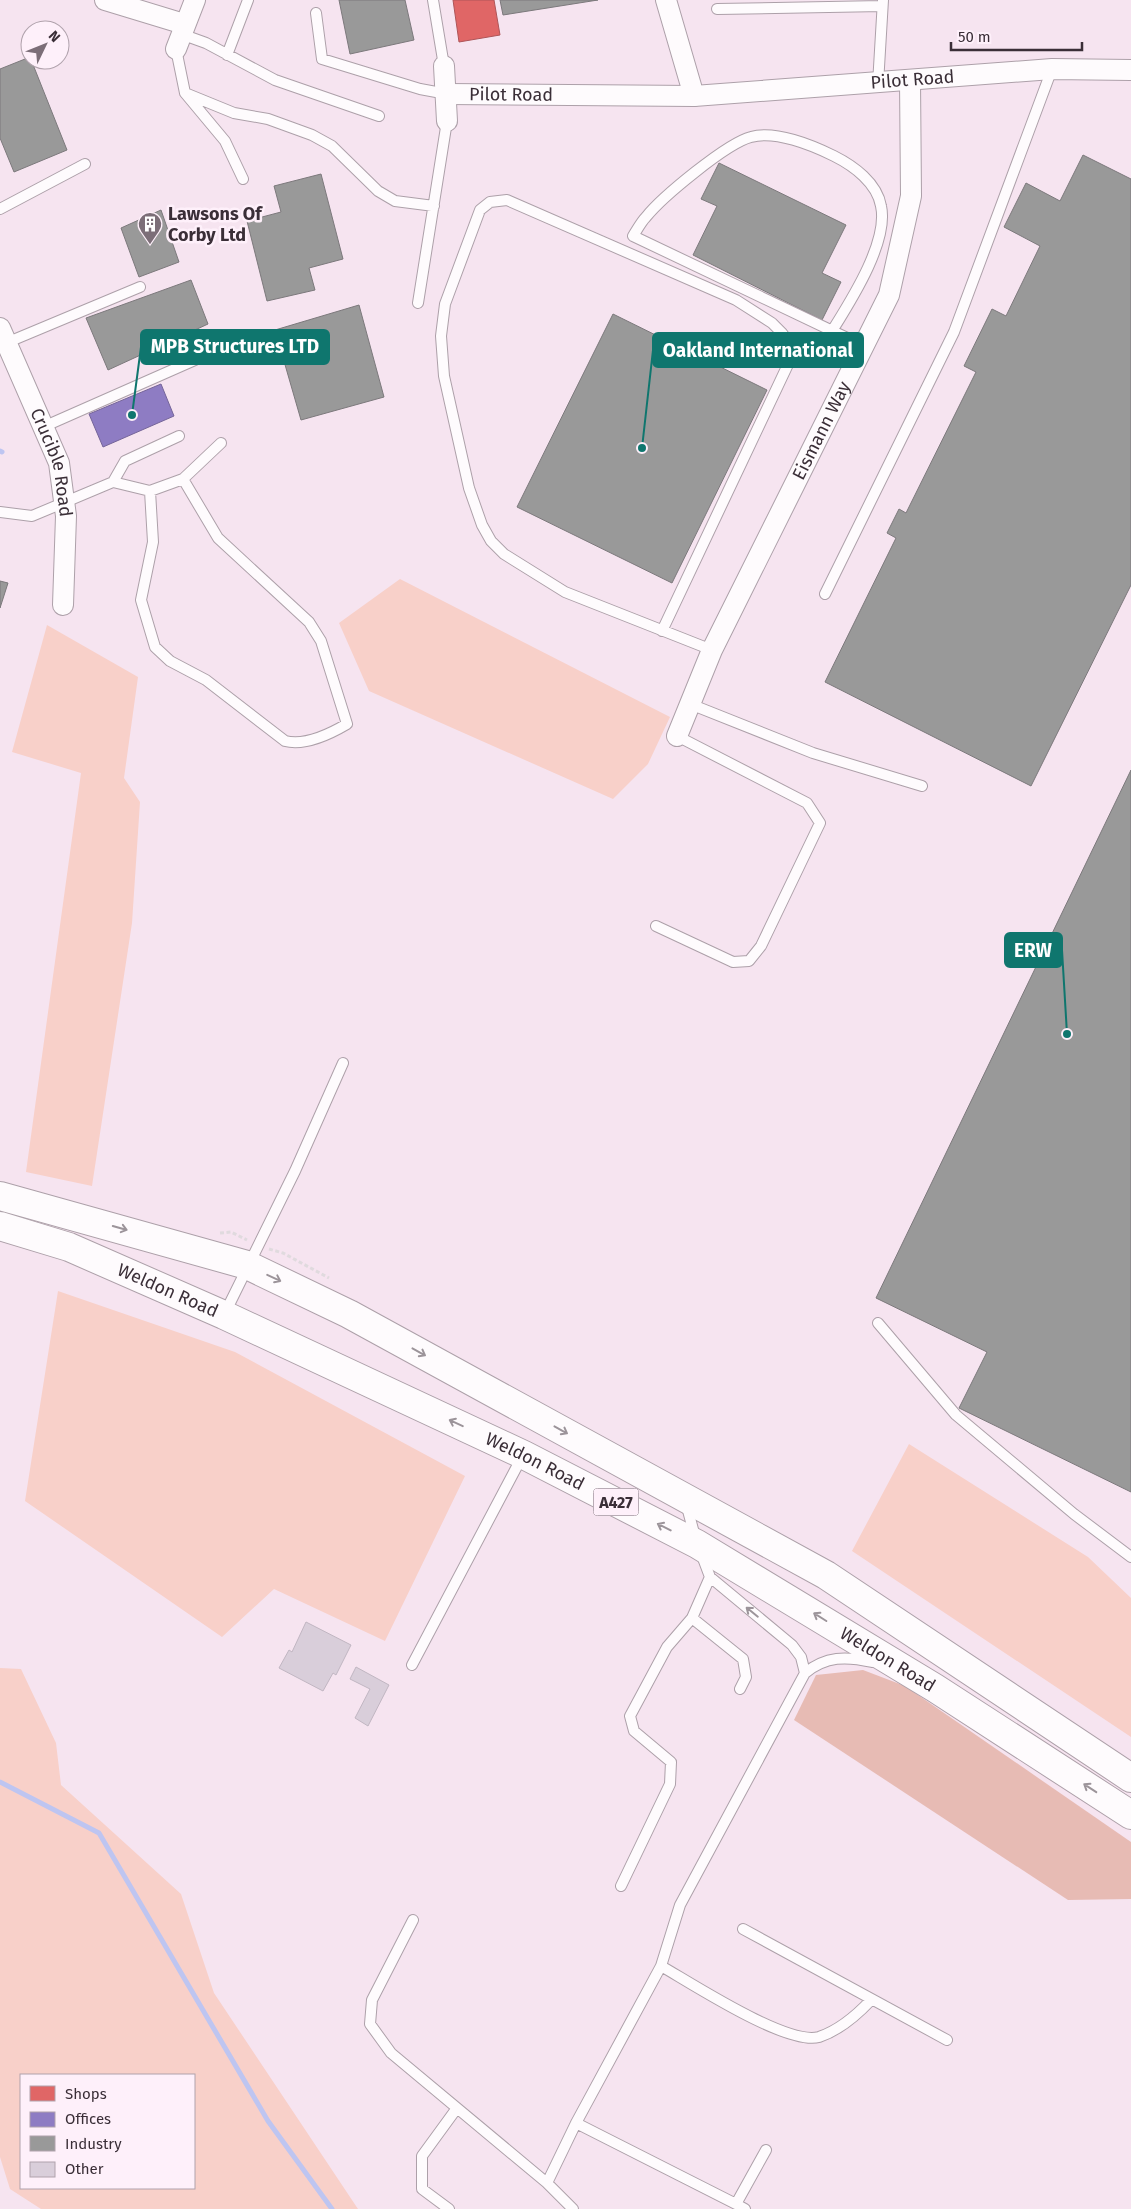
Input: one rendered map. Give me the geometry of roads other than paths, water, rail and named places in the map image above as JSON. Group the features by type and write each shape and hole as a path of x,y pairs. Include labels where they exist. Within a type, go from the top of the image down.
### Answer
{"highway":[{"name":"Weldon Road","path":"0,1196 73,1215 247,1266 349,1314 826,1575 1131,1778"},
{"name":"Weldon Road","path":"0,1226 69,1247 224,1315 524,1454 697,1544 935,1688 1131,1815"}],"street":[{"path":"106,0 181,36 195,0"},
{"path":"666,0 694,96"},
{"name":"Pilot Road","path":"444,66 448,121"},
{"name":"Pilot Road","path":"447,94 694,96 878,84 1052,69 1131,70"},
{"name":"Eismann Way","path":"678,736 712,650 889,295 911,196 910,81"},
{"name":"Crucible Road","path":"3,336 59,463 66,516 63,605"}],"lane":[{"path":"227,55 248,0"},
{"path":"432,0 444,66"},
{"path":"718,9 883,3 878,84"},
{"path":"316,13 322,59 420,89 447,94"},
{"path":"243,179 225,140 185,93 181,36 206,43 274,80 379,116"},
{"path":"825,594 954,332 1052,69"},
{"path":"185,93 234,113 268,119 312,135 332,146 378,192 394,201 434,206"},
{"path":"418,303 448,121"},
{"path":"832,331 866,274 876,245 882,207 874,186 843,161 817,148 785,137 751,136 726,150 690,176 645,217 633,236 832,331 864,346"},
{"path":"0,209 85,164"},
{"path":"662,631 792,356 792,350 782,333 772,323 736,300 507,200 490,202 480,210 445,304 441,336 444,376 468,488 482,525 491,541 504,554 565,592 662,631 712,650"},
{"path":"3,336 140,287"},
{"path":"43,427 195,360"},
{"path":"113,482 125,461 179,436"},
{"path":"0,512 32,516 113,482 150,491 182,479 221,443"},
{"path":"150,491 153,542 141,600 155,647 170,661 206,680 285,741 295,744 333,732 347,724 321,640 308,622 218,538 182,479"},
{"path":"690,704 813,753 922,786"},
{"path":"656,926 732,962 749,961 761,946 820,823 807,803 678,736"},
{"path":"224,1315 295,1171 343,1063"},
{"path":"878,1323 956,1415 1074,1514 1131,1557"},
{"path":"412,1665 524,1454"},
{"path":"685,1497 697,1544 710,1577 792,1645 801,1657 804,1673"},
{"path":"621,1886 670,1784 671,1762 634,1731 630,1716 667,1647 692,1618 710,1577"},
{"path":"692,1618 743,1660 746,1677 740,1689"},
{"path":"547,2183 576,2123 661,1966 680,1905 804,1673 819,1662 852,1657 875,1662 935,1688"},
{"path":"413,1920 372,2000 370,2024 391,2053 547,2183 573,2209"},
{"path":"743,1929 947,2040"},
{"path":"661,1966 737,2010 785,2033 817,2037 851,2020 871,2000"},
{"path":"449,2209 422,2189 422,2156 457,2108"},
{"path":"576,2123 740,2207 766,2150"}],"waterway":[{"path":"0,1782 99,1833 268,2121 332,2209"}],"place":[{"name":"Lawsons Of Corby Ltd","path":"150,245"},
{"name":"MPB Structures LTD","path":"132,415"},
{"name":"Oakland International","path":"642,448"},
{"name":"ERW","path":"1067,1034"}]}
